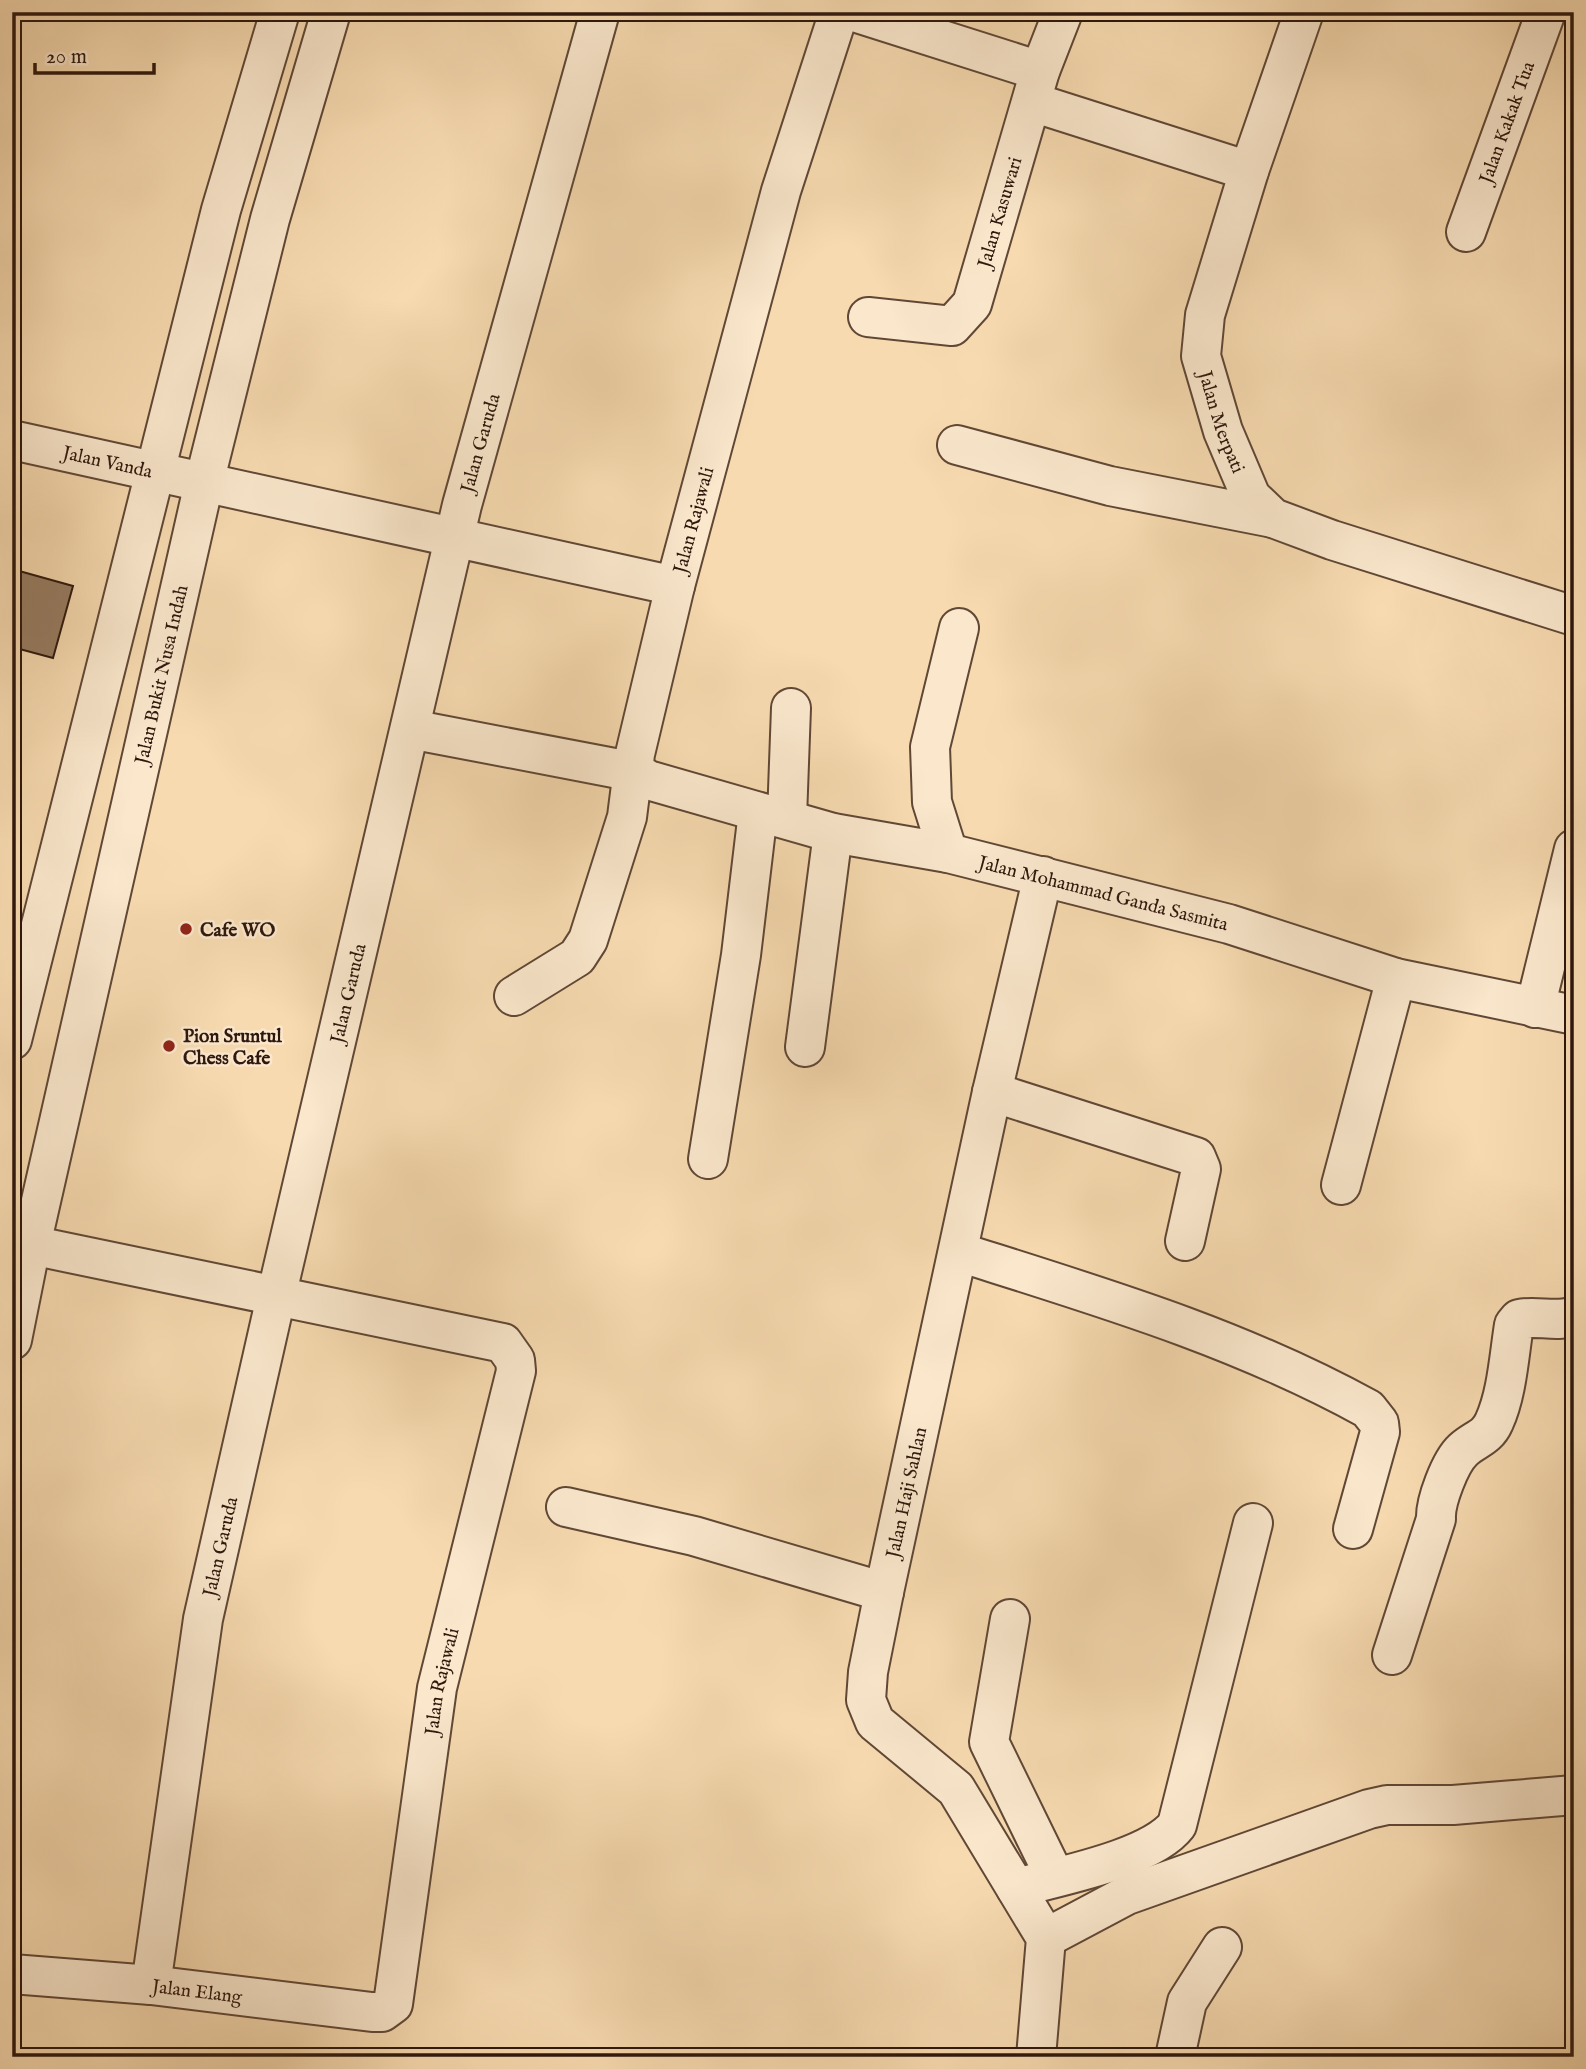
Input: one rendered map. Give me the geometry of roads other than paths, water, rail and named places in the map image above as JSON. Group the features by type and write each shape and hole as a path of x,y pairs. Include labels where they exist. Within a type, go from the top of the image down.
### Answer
{"street":[{"path":"12,1040 221,210 280,12"},
{"name":"Jalan Bukit Nusa Indah","path":"12,1340 31,1245 204,483 270,219 331,12"},
{"name":"Jalan Garuda","path":"151,1985 203,1619 276,1297 454,539 600,12"},
{"name":"Jalan Rajawali","path":"514,996 577,957 588,940 627,817 635,772 635,754 675,586 781,191 839,12"},
{"path":"854,12 1248,171"},
{"name":"Jalan Kasuwari","path":"868,317 952,326 972,304 1036,86 1063,12"},
{"name":"Jalan Merpati","path":"1304,12 1248,171 1205,315 1201,356 1223,431 1251,497 1273,518 1332,540 1574,616"},
{"name":"Jalan Kakak Tua","path":"1466,232 1546,12"},
{"name":"Jalan Vanda","path":"12,440 675,586"},
{"path":"957,445 1110,486 1273,518"},
{"path":"948,853 932,802 930,747 959,628"},
{"path":"708,1159 741,955 773,815 791,708"},
{"name":"Jalan Mohammad Ganda Sasmita","path":"410,729 635,772 648,780 833,833 948,853 1043,876 1229,924 1396,978 1574,1016"},
{"path":"805,1047 833,833"},
{"path":"1535,1008 1574,849"},
{"name":"Jalan Haji Sahlan","path":"1043,876 992,1092 884,1592 868,1672 866,1700 875,1722 956,1789 1046,1938"},
{"path":"1341,1185 1396,978"},
{"path":"992,1092 1196,1157 1202,1169 1185,1241"},
{"path":"31,1245 276,1297"},
{"path":"959,1252 1166,1317 1261,1355 1368,1409 1379,1423 1380,1432 1353,1528"},
{"name":"Jalan Rajawali","path":"276,1297 503,1343 515,1360 516,1371 437,1688 395,1994 393,2004 382,2012"},
{"path":"1392,1656 1436,1519 1438,1496 1464,1449 1480,1441 1496,1419 1514,1325 1519,1319 1530,1316 1563,1321 1574,1316"},
{"path":"566,1507 694,1536 884,1592"},
{"path":"1016,1888 1143,1850 1167,1838 1177,1825 1253,1523"},
{"path":"1010,1619 989,1742 1055,1877"},
{"path":"1036,2057 1046,1938 1127,1895 1369,1809 1387,1805 1453,1805 1574,1795"},
{"path":"1175,2057 1187,2002 1222,1947"},
{"name":"Jalan Elang","path":"12,1974 151,1985 382,2012"}],"place":[{"name":"Cafe WO","path":"186,929"},
{"name":"Pion Sruntul Chess Cafe","path":"169,1046"}]}
